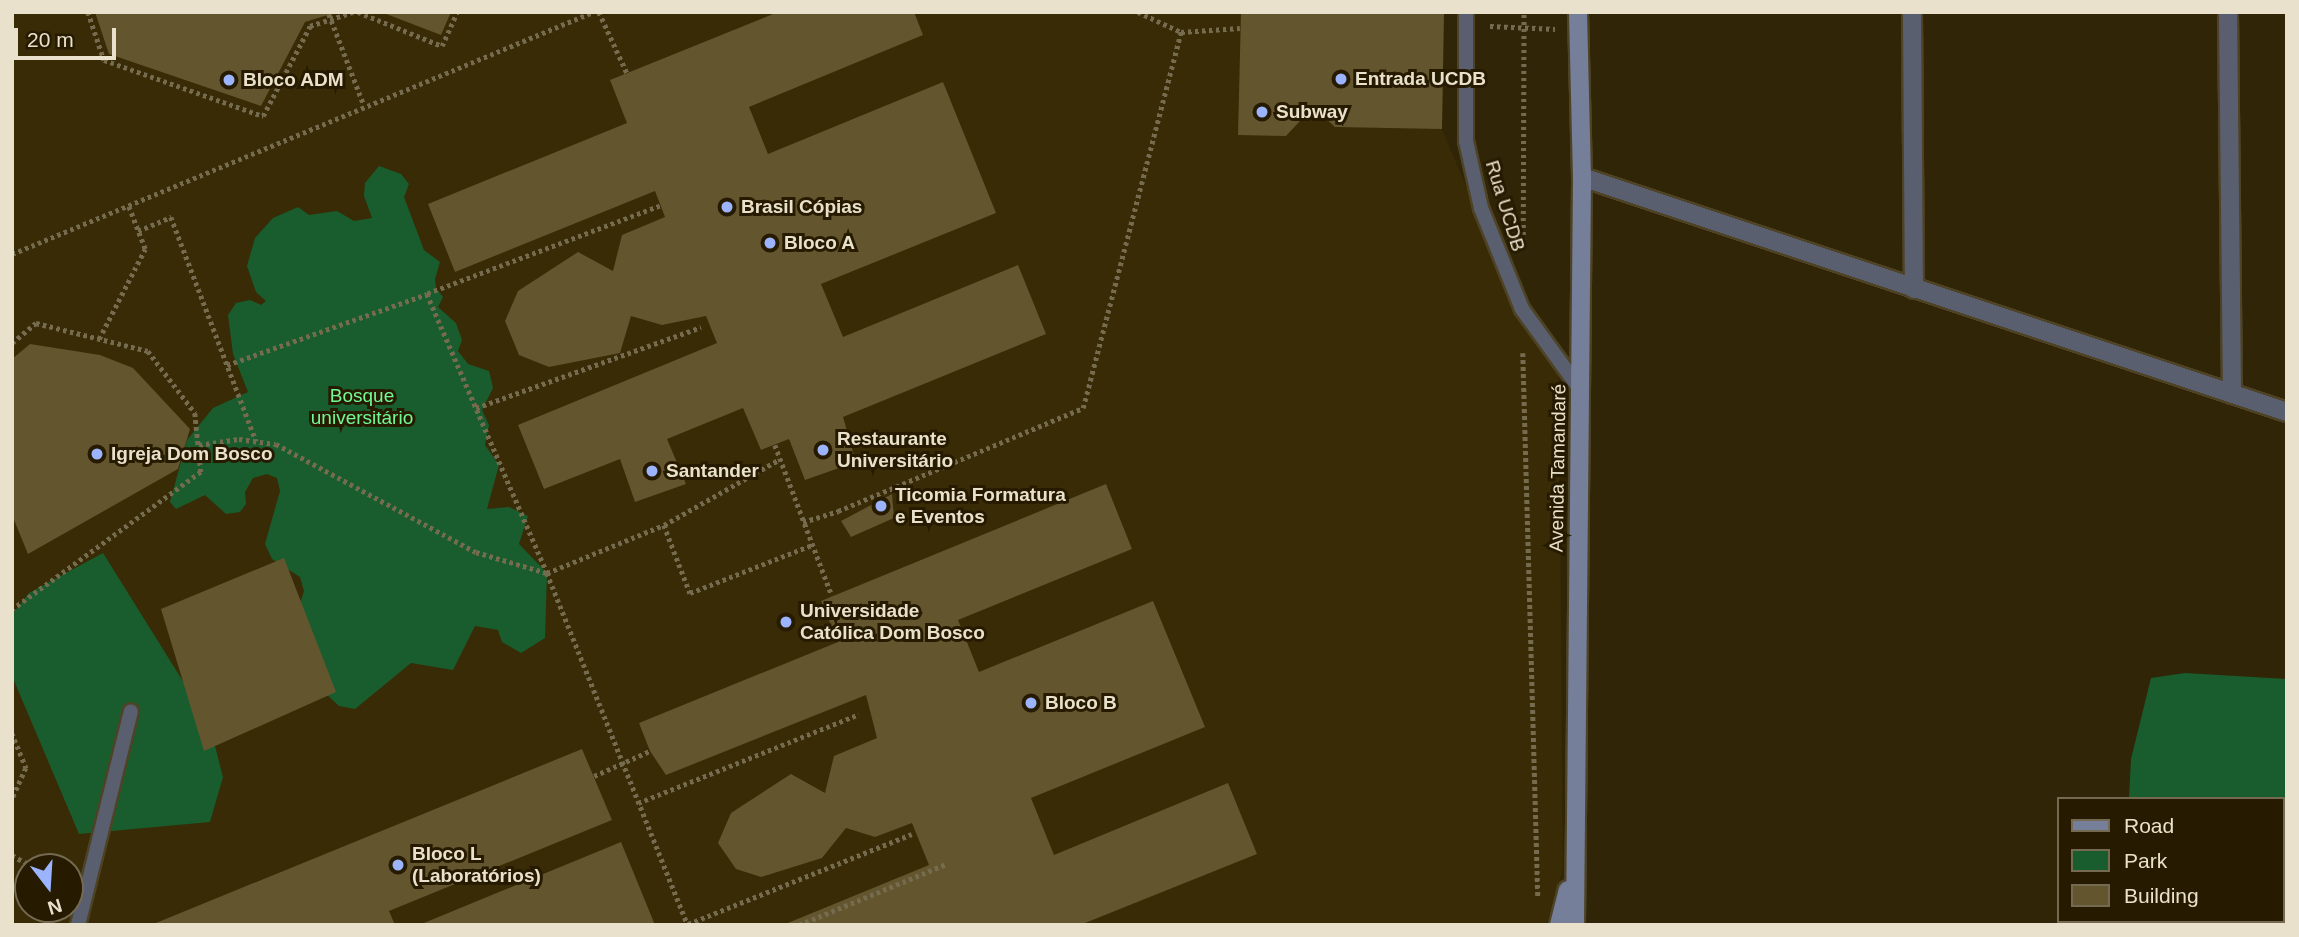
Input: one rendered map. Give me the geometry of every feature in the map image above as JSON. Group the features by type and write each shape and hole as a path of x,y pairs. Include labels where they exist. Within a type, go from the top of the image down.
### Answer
{"main road":[{"name":"Avenida Tamandaré","path":"1575,925 1582,177 1578,21"},
{"path":"1559,925 1574,870"}],"street":[{"path":"1912,12 1914,289"},
{"path":"2228,12 2232,394"},
{"path":"1582,177 2287,412"}],"lane":[{"name":"Rua UCDB","path":"1466,19 1466,141 1481,208 1522,310 1580,389"},
{"path":"78,925 131,711"}],"path":[{"path":"88,12 104,60 263,116 310,26 330,17 356,12 442,46 457,12"},
{"path":"12,254 364,105 593,12"},
{"path":"599,12 627,74"},
{"path":"1138,12 1181,32 1240,28"},
{"path":"1522,256 1524,12"},
{"path":"330,17 364,105"},
{"path":"1466,19 1524,27 1578,21"},
{"path":"803,522 838,511 1083,408 1181,32"},
{"path":"99,339 145,249 128,205"},
{"path":"227,365 427,294 660,206"},
{"path":"138,231 171,218 256,441"},
{"path":"427,294 548,573 688,924 912,834"},
{"path":"1522,310 1538,911"},
{"path":"12,343 36,323 148,351 195,413 201,472 12,610"},
{"path":"476,408 701,327"},
{"path":"199,445 239,439 276,444 476,552 548,573 664,526 780,459"},
{"path":"775,445 832,596"},
{"path":"664,526 690,593 812,545"},
{"path":"638,803 859,714"},
{"path":"12,733 26,768 12,799"},
{"path":"593,776 650,751"},
{"path":"799,925 946,864"}],"shaded area":[{"name":"Universidade Católica Dom Bosco","path":"12,12 1444,12 1442,129 1509,289 1559,377 1563,869 1546,925 12,925"}],"green space":[{"name":"Bosque universitário","path":"379,166 401,174 409,184 404,197 424,250 440,262 435,279 436,288 443,297 438,307 456,323 462,340 458,351 468,364 489,371 493,388 482,410 489,425 485,445 499,465 487,509 509,507 528,516 519,544 547,573 545,638 521,653 502,642 498,630 475,626 453,670 411,663 355,709 339,706 323,691 298,609 304,591 300,577 272,559 265,544 280,491 277,478 267,474 253,478 245,492 246,504 240,512 226,514 205,495 176,509 170,502 187,440 213,408 248,392 233,354 228,315 236,303 250,300 261,305 266,301 256,292 247,266 255,238 273,218 298,207 309,215 337,211 354,221 372,218 364,196 365,183"},
{"path":"103,553 209,723 223,777 210,822 79,834 12,676 12,615 29,593"},
{"path":"2185,673 2287,679 2287,925 2132,925 2285,923 2285,797 2129,797 2131,759 2151,678"}],"building":[{"name":"Bloco ADM","path":"95,12 334,13 305,22 261,106 109,54"},
{"path":"381,12 451,12 441,35"},
{"name":"Bloco A","path":"778,12 914,12 923,35 749,107 768,154 943,82 996,213 821,284 843,337 1018,265 1046,334 843,417 856,462 805,480 789,439 761,450 743,408 667,439 686,484 635,502 620,459 544,489 518,425 717,343 706,316 662,325 631,316 620,353 549,367 519,355 505,321 518,291 578,252 613,271 622,235 665,217 655,191 455,272 428,204 627,123 610,80"},
{"name":"Entrada UCDB","path":"1241,12 1444,12 1442,129 1335,127 1313,107 1286,136 1238,135"},
{"name":"Igreja Dom Bosco","path":"30,344 100,355 133,368 190,429 178,469 28,554 12,515 12,359"},
{"name":"Bloco B","path":"1106,484 1132,549 958,620 979,672 1153,601 1205,727 1031,798 1054,855 1228,783 1257,854 1080,925 783,925 929,865 912,823 875,837 846,828 822,858 761,877 736,869 718,843 731,813 791,774 825,793 834,756 877,738 866,695 666,775 650,751 639,723 838,642 821,601"},
{"name":"Ticomia Formatura e Eventos","path":"892,494 894,518 851,537 841,521"},
{"path":"284,558 336,692 204,751 161,609"},
{"name":"Bloco L (Laboratórios)","path":"582,749 612,820 389,911 395,925 151,925"},
{"name":"Bloco L (Laboratórios)","path":"621,842 655,925 419,925"}],"place":[{"name":"Entrada UCDB","path":"1341,79"},
{"name":"Bloco ADM","path":"229,80"},
{"name":"Subway","path":"1262,112"},
{"name":"Brasil Cópias","path":"727,207"},
{"name":"Bloco A","path":"770,243"},
{"name":"Restaurante Universitário","path":"823,450"},
{"name":"Igreja Dom Bosco","path":"97,454"},
{"name":"Santander","path":"652,471"},
{"name":"Ticomia Formatura e Eventos","path":"881,506"},
{"name":"Universidade Católica Dom Bosco","path":"786,622"},
{"name":"Bloco B","path":"1031,703"},
{"name":"Bloco L (Laboratórios)","path":"398,865"}]}
